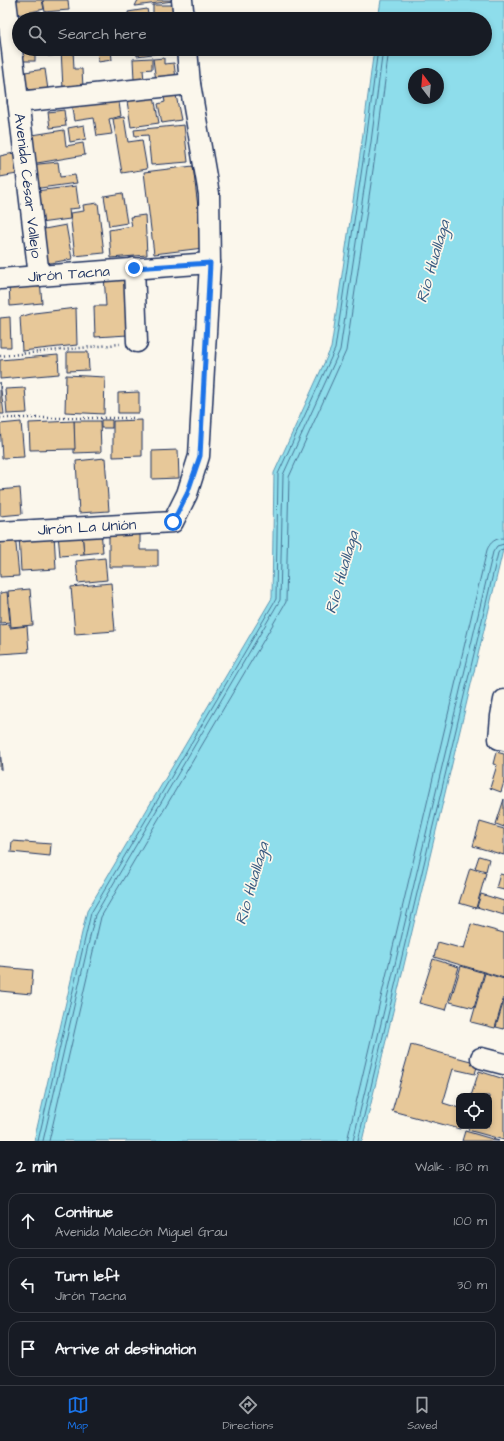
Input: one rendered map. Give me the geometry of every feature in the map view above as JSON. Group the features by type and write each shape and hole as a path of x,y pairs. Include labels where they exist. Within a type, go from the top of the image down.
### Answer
{"street":[{"name":"Avenida César Vallejo","path":"6,0 12,51"},
{"path":"182,0 183,12"},
{"name":"Avenida César Vallejo","path":"13,56 39,276"},
{"path":"188,56 190,84 209,194 210,263"},
{"path":"18,102 190,84"},
{"name":"Jirón Tacna","path":"0,279 210,263"},
{"name":"Jirón La Unión","path":"0,532 173,522 187,494 200,456 210,263"},
{"path":"134,268 137,342"},
{"path":"502,739 501,716 504,700"},
{"path":"481,1058 504,1064"}],"path":[{"path":"0,356 137,342"},
{"path":"0,418 136,418"}],"water":[{"name":"Río Huallaga","path":"381,0 504,0 504,546 362,1141 34,1141 87,911 272,598 274,473 331,348 373,56 492,56 492,12 379,12"}],"building":[{"path":"15,0 42,0 44,9 31,12 17,12"},
{"path":"43,0 68,0 69,10 45,12"},
{"path":"138,0 172,0 173,1 135,6"},
{"path":"153,5 175,5 175,12 153,12"},
{"path":"147,9 148,12 128,12"},
{"path":"20,56 35,56 35,61 20,61"},
{"path":"61,56 73,56 74,69 82,69 83,88 63,89"},
{"path":"98,56 112,56 112,60 98,62"},
{"path":"152,58 152,69 143,70 144,80 134,80 133,59"},
{"path":"164,58 164,64 174,63 176,79 156,81 153,59"},
{"path":"45,69 48,90 32,93 25,84 25,72"},
{"path":"175,90 181,120 162,123 158,104 165,102 163,93"},
{"path":"118,96 121,116 109,119 112,134 97,136 94,118 74,121 71,103"},
{"path":"154,97 159,123 131,127 127,101"},
{"path":"64,110 66,126 50,128 48,112"},
{"path":"124,117 128,142 142,140 147,169 122,173 113,119"},
{"path":"84,125 86,139 70,142 68,128"},
{"path":"184,125 188,162 151,165 148,135 135,136 134,130"},
{"path":"64,130 66,146 83,143 85,155 31,164 26,136"},
{"path":"14,153 17,174 0,177 0,156"},
{"path":"58,162 60,177 75,175 77,183 33,189 30,165"},
{"path":"193,166 203,248 154,254 144,172"},
{"path":"76,186 79,208 69,209 70,219 40,223 36,191"},
{"path":"122,193 127,223 109,226 104,196"},
{"path":"98,203 104,253 75,256 70,213 84,211 83,205"},
{"path":"145,215 147,255 111,258 109,230 132,226 130,217"},
{"path":"66,225 72,259 45,264 39,230"},
{"path":"126,273 128,335 95,337 94,306 106,306 104,275"},
{"path":"40,280 42,303 10,306 9,283"},
{"path":"76,308 77,345 22,351 20,317 34,313"},
{"path":"10,317 11,347 0,347 0,318"},
{"path":"67,352 88,352 89,370 67,371"},
{"path":"58,355 59,374 0,379 0,360"},
{"path":"66,375 105,377 104,414 65,412"},
{"path":"0,382 4,414 0,414"},
{"path":"25,388 27,413 7,414 5,389"},
{"path":"139,392 139,413 118,413 118,393"},
{"path":"101,420 112,420 112,428 101,428"},
{"path":"142,420 142,456 113,457 113,421"},
{"path":"74,421 100,421 101,452 74,453"},
{"path":"74,421 75,449 30,450 29,423"},
{"path":"21,422 24,457 2,458 0,424"},
{"path":"178,450 179,478 152,479 152,451"},
{"path":"105,458 109,511 79,513 76,461"},
{"path":"20,488 22,514 0,516 0,490"},
{"path":"101,531 103,552 84,554 82,533"},
{"path":"109,531 140,531 140,550 158,550 158,567 109,567"},
{"path":"82,533 84,554 60,556 58,534"},
{"path":"15,534 19,576 0,577 0,535"},
{"path":"54,534 56,569 21,571 19,535"},
{"path":"105,558 107,580 78,583 76,561"},
{"path":"111,583 115,631 75,634 71,587"},
{"path":"30,589 33,625 11,627 8,591"},
{"path":"7,592 10,622 0,623 0,593"},
{"path":"10,624 10,628 27,626 29,652 0,654 0,625"},
{"path":"0,750 2,769 0,769"},
{"path":"496,752 504,754 504,782 501,792 490,788 497,765 493,764"},
{"path":"504,799 504,827 496,824"},
{"path":"480,822 504,829 504,855 473,846"},
{"path":"12,841 51,844 50,856 11,852"},
{"path":"479,856 489,859 486,871 475,868"},
{"path":"470,868 486,873 476,908 459,903"},
{"path":"500,874 504,875 504,890 496,888"},
{"path":"481,894 504,901 504,915 477,907"},
{"path":"471,924 504,933 504,978 434,957 438,942 464,949"},
{"path":"433,959 459,967 446,1010 419,1003"},
{"path":"461,966 484,973 474,1008 450,1002"},
{"path":"0,967 33,970 31,994 0,991"},
{"path":"485,973 504,979 504,997 495,1028 471,1022"},
{"path":"504,1000 504,1029 496,1027"},
{"path":"411,1045 478,1063 475,1074 453,1069 443,1103 456,1107 456,1128 392,1111"},
{"path":"479,1071 504,1079 504,1140 468,1130 492,1129 492,1093 472,1093"},
{"path":"465,1131 499,1141 462,1141"}],"route":[{"path":"134,268 210,263 200,456 187,494 173,522"}]}
